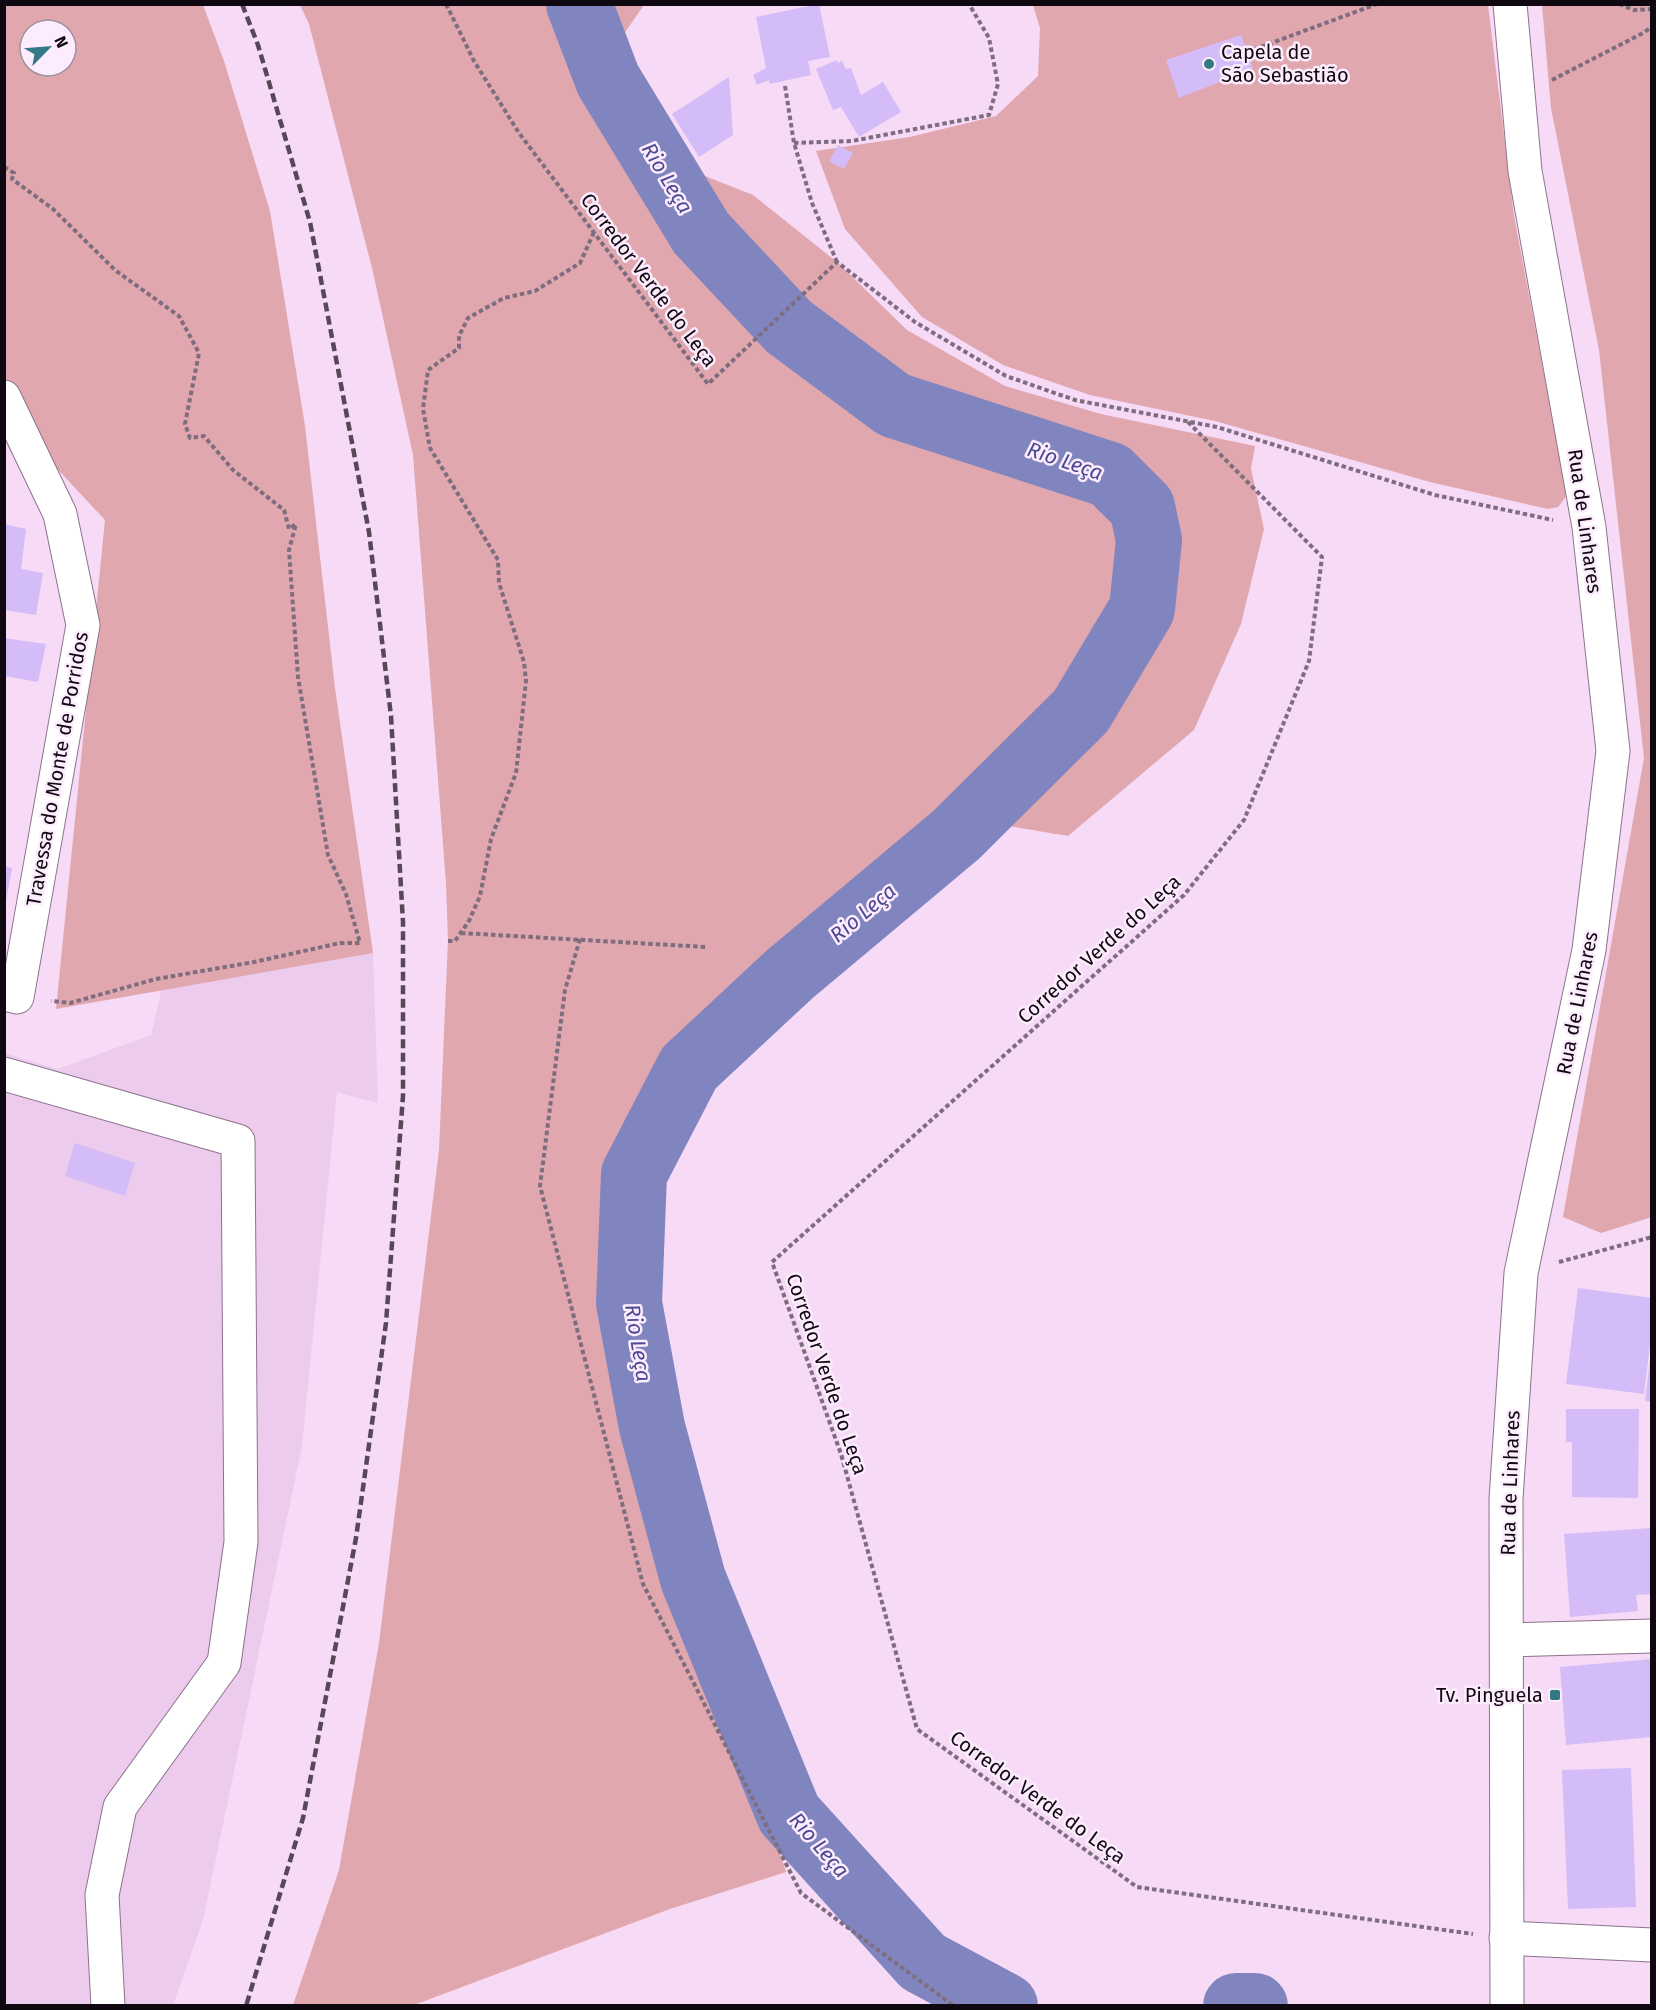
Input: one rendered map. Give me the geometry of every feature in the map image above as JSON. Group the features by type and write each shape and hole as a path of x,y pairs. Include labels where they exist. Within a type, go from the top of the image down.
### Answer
{"main road":[{"name":"Rua de Linhares","path":"1506,2006 1506,1499 1521,1273 1589,951 1613,752 1589,527 1525,171 1510,4"},
{"name":"Travessa do Monte de Porridos","path":"4,397 60,514 83,625 11,995"},
{"path":"4,1074 238,1141 241,1542 224,1662 120,1808 102,1895 108,2006"},
{"path":"1507,1640 1652,1636"},
{"path":"1506,1947 1652,1945"}],"path":[{"name":"Corredor Verde do Leça","path":"446,4 474,61 519,134 708,384 837,262"},
{"path":"794,143 852,141 989,115 998,84 989,38 969,4"},
{"path":"1247,52 1377,4"},
{"path":"1619,4 1634,10 1652,9"},
{"path":"1549,81 1645,32 1652,26"},
{"path":"785,86 794,143 812,203 837,262 915,322 1006,376 1075,400 1217,427 1435,495 1589,527"},
{"path":"4,167 14,173 12,179 53,209 115,270 179,316 199,353 185,424 190,438 204,436 233,470 284,510 289,529 296,524 289,550 298,677 328,855 346,894 360,943 339,943 254,962 156,979 70,1003 11,995"},
{"path":"448,941 455,941 470,921 480,896 491,839 516,773 526,681 524,662 499,583 498,560 430,448 423,409 428,370 459,348 459,336 468,318 504,298 535,291 580,263 594,232"},
{"name":"Corredor Verde do Leça","path":"1188,422 1322,557 1309,661 1244,820 1184,895 772,1262 841,1454 917,1729 1137,1887 1506,1947"},
{"path":"460,933 706,946"},
{"path":"580,939 565,990 540,1186 643,1584 801,1893 954,2006"},
{"path":"1521,1273 1652,1236"}],"shaded area":[{"path":"5,5 203,5 224,61 270,211 305,426 335,688 373,953 56,1009 105,520 5,413"},
{"path":"300,5 644,5 621,38 695,172 753,195 837,262 907,330 1005,386 1101,414 1255,446 1251,469 1264,529 1241,624 1194,730 1068,836 938,814 707,1009 636,1099 604,1227 620,1340 669,1576 770,1821 786,1872 670,1909 414,2005 293,2005 339,1870 379,1643 439,1150 448,941 446,883 413,455 373,272 309,24"},
{"path":"1033,5 1488,5 1514,216 1567,495 1558,507 1548,509 1430,482 1215,421 1090,395 1003,365 922,317 845,229 816,151 910,137 996,116 1038,76 1040,28"},
{"path":"1542,5 1652,5 1652,1217 1601,1233 1563,1217 1644,758 1599,350 1551,108"},
{"path":"373,953 378,1103 337,1092 302,1446 203,1920 173,2005 5,2005 4,1053 58,1069 151,1035 162,988"}],"building":[{"path":"819,4 830,57 808,61 811,75 770,84 769,80 757,85 753,75 766,68 756,17"},
{"name":"Capela de São Sebastião","path":"1241,35 1253,69 1179,98 1166,60"},
{"path":"837,60 837,63 842,61 846,69 851,68 861,95 883,82 901,112 859,137 841,107 833,110 816,69"},
{"path":"729,77 733,135 699,157 672,114"},
{"path":"838,145 853,153 844,169 829,161"},
{"path":"4,524 26,529 21,569 43,573 36,615 4,610"},
{"path":"4,638 46,644 38,682 4,676"},
{"path":"4,866 12,868 6,901 4,900"},
{"path":"75,1143 135,1163 125,1196 65,1176"},
{"path":"1578,1288 1652,1298 1652,1328 1644,1394 1566,1384"},
{"path":"1650,1360 1652,1360 1652,1402 1645,1401"},
{"path":"1566,1409 1639,1409 1638,1498 1572,1497 1572,1442 1566,1442"},
{"path":"1652,1528 1652,1594 1636,1595 1638,1611 1570,1617 1564,1534"},
{"path":"1652,1659 1652,1737 1566,1745 1560,1667"},
{"path":"1631,1768 1636,1907 1568,1909 1562,1770"}],"waterway":[{"name":"Rio Leça","path":"579,4 608,80 701,233 789,327 894,405 1110,475 1142,507 1149,540 1142,609 1081,711 956,835 790,974 689,1068 634,1174 629,1303 652,1427 693,1579 789,1814 923,1962 1005,2006"},
{"name":"Rio Leça","path":"1236,2006 1255,2006"}],"railway":[{"path":"242,4 258,45 310,222 369,532 391,716 403,922 403,1096 386,1323 356,1538 303,1818 246,2006"}],"place":[{"name":"Capela de São Sebastião","path":"1209,64"},
{"name":"Tv. Pinguela","path":"1555,1695"}]}
